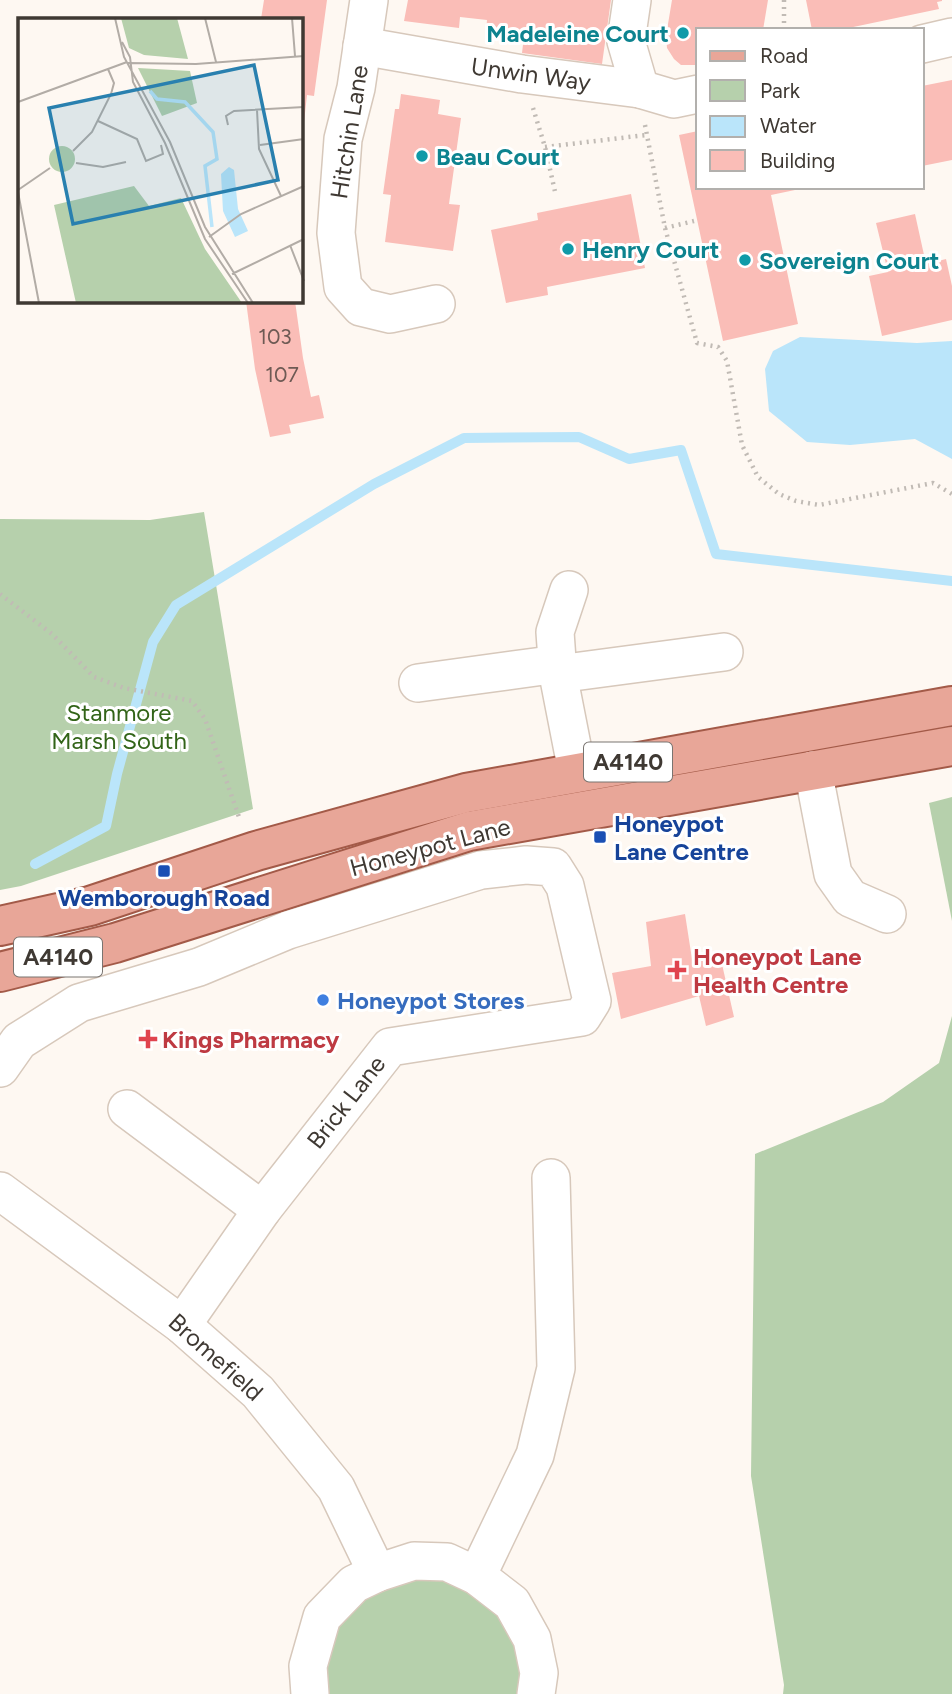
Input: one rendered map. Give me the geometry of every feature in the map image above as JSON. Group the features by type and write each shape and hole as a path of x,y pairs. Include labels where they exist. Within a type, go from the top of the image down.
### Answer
{"main road":[{"name":"Honeypot Lane","path":"0,926 90,906 256,851 466,793 952,706"},
{"name":"Honeypot Lane","path":"0,972 115,943 468,831 952,746"}],"street":[{"name":"Hitchin Lane","path":"369,0 356,88 343,139 336,233 343,287 361,307 390,314 436,304"},
{"path":"632,0 626,41 640,89"},
{"path":"924,44 952,37"},
{"name":"Unwin Way","path":"362,47 522,74 640,89 674,99 696,94"},
{"path":"569,590 555,632 558,669 577,771"},
{"path":"418,683 724,652"},
{"path":"813,770 833,874 850,898 887,914"},
{"path":"0,1068 19,1041 79,1003 199,967 288,930 481,870 468,831 466,793"},
{"name":"Brick Lane","path":"183,1325 262,1210 390,1047 582,1017 592,1000 565,886 553,867 526,864 481,870"},
{"path":"127,1109 262,1210"},
{"path":"477,1576 535,1455 556,1368 551,1178"},
{"name":"Bromefield","path":"0,1191 183,1325 258,1392 336,1488 377,1573"},
{"path":"310,1694 309,1666 322,1617 354,1584 414,1561 425,1561 446,1562 477,1576 512,1603 532,1639 540,1673 536,1694"}],"path":[{"path":"784,0 784,28"},
{"path":"522,74 545,147 556,197"},
{"path":"640,89 646,135 665,228 697,343 718,347 727,361 742,445 758,477 779,494 796,501 819,505 933,483 952,494"},
{"path":"545,147 646,135"},
{"path":"665,228 694,221"},
{"path":"0,594 52,634 94,677 124,688 192,701 205,719 232,790 243,828"}],"green space":[{"name":"Stanmore Marsh South","path":"204,512 253,809 21,886 0,890 0,519 150,520"},
{"path":"952,797 952,921 929,803"},
{"path":"952,1016 952,1694 783,1694 784,1685 751,1476 755,1154 883,1102 939,1063"},
{"path":"414,1575 447,1577 478,1590 520,1641 525,1694 320,1694 332,1627 354,1601"}],"water":[{"path":"800,337 917,343 952,341 952,459 915,439 850,445 807,442 769,411 765,369 773,351"}],"building":[{"path":"264,0 327,0 314,96 307,95 303,131 303,18 261,18"},
{"path":"408,0 611,0 602,64 522,53 524,36 486,31 487,20 460,17 459,28 404,21"},
{"name":"Madeleine Court","path":"672,0 768,0 763,28 696,28 696,65 681,65 674,59 667,48 666,36"},
{"path":"806,0 942,0 937,2 939,9 849,28 812,28"},
{"path":"952,80 952,160 924,166 924,86"},
{"name":"Beau Court","path":"401,94 440,100 438,114 461,118 449,204 460,205 453,251 385,242 391,195 383,194 395,109 399,109"},
{"name":"Sovereign Court","path":"696,131 696,189 795,189 771,195 798,324 723,341 679,135"},
{"name":"Henry Court","path":"631,194 645,268 547,287 548,295 506,303 491,230 538,220 537,213"},
{"path":"915,214 926,264 946,259 952,286 952,320 882,336 869,276 888,272 876,223"},
{"path":"246,303 295,303 311,397 319,395 324,418 289,425 291,433 270,437 255,369"},
{"name":"Honeypot Lane Health Centre","path":"685,914 692,959 719,951 734,1017 706,1026 699,996 621,1019 612,973 651,966 646,922"}],"waterway":[{"path":"35,864 106,826 117,774 153,642 176,605 374,484 464,438 579,437 629,459 681,450 716,554 952,581"}],"place":[{"name":"Madeleine Court","path":"683,33"},
{"name":"Beau Court","path":"422,156"},
{"name":"Henry Court","path":"568,249"},
{"name":"Sovereign Court","path":"745,260"},
{"name":"Honeypot Lane Centre","path":"600,837"},
{"name":"Wemborough Road","path":"164,871"},
{"name":"Honeypot Lane Health Centre","path":"677,970"},
{"name":"Honeypot Stores","path":"323,1000"},
{"name":"Kings Pharmacy","path":"148,1039"}]}
